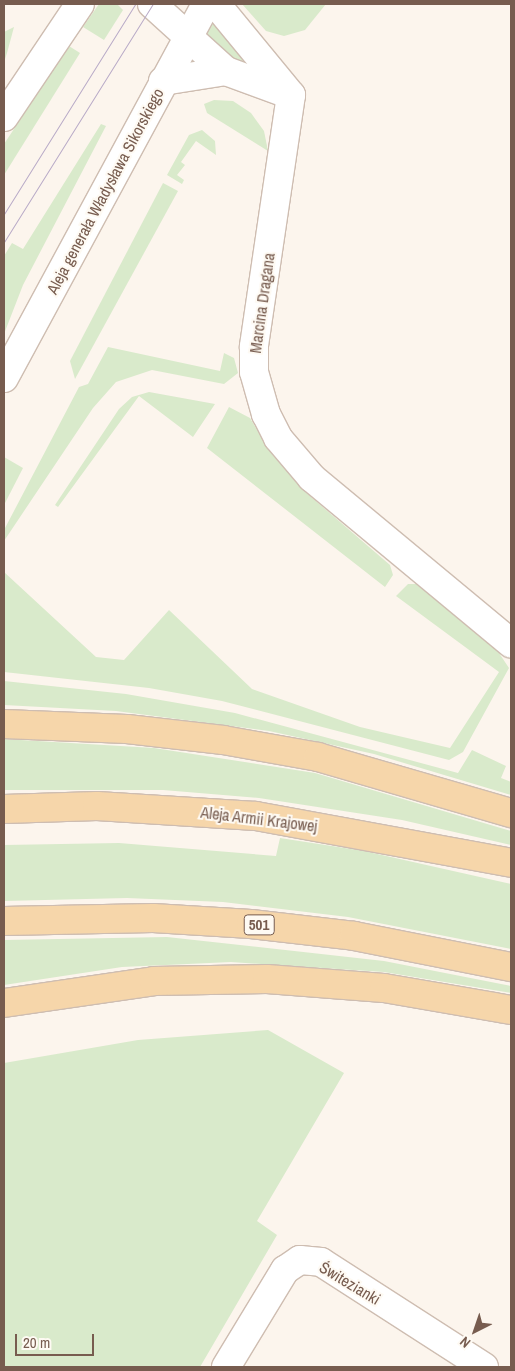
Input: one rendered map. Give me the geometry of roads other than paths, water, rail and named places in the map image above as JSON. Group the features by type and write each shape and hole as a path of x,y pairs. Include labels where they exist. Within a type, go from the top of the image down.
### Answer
{"main road":[{"path":"4,724 127,729 223,740 318,757 511,813"},
{"name":"Aleja Armii Krajowej","path":"4,809 97,806 256,816 511,864"},
{"name":"501","path":"4,921 153,918 251,924 354,936 511,967"},
{"path":"4,1002 154,981 266,979 384,988 511,1010"}],"street":[{"path":"4,117 80,4"},
{"path":"152,4 226,71 291,95"},
{"name":"Aleja generała Władysława Sikorskiego","path":"4,378 206,4"},
{"path":"216,4 291,95"},
{"path":"164,82 226,71"},
{"name":"Marcina Dragana","path":"291,95 254,347 254,372 266,414 278,438 312,478 511,643"},
{"name":"Świtezianki","path":"226,1367 285,1270 300,1260 321,1262 484,1367"}],"tram line":[{"path":"4,214 135,4"},
{"path":"4,242 153,4"}]}
